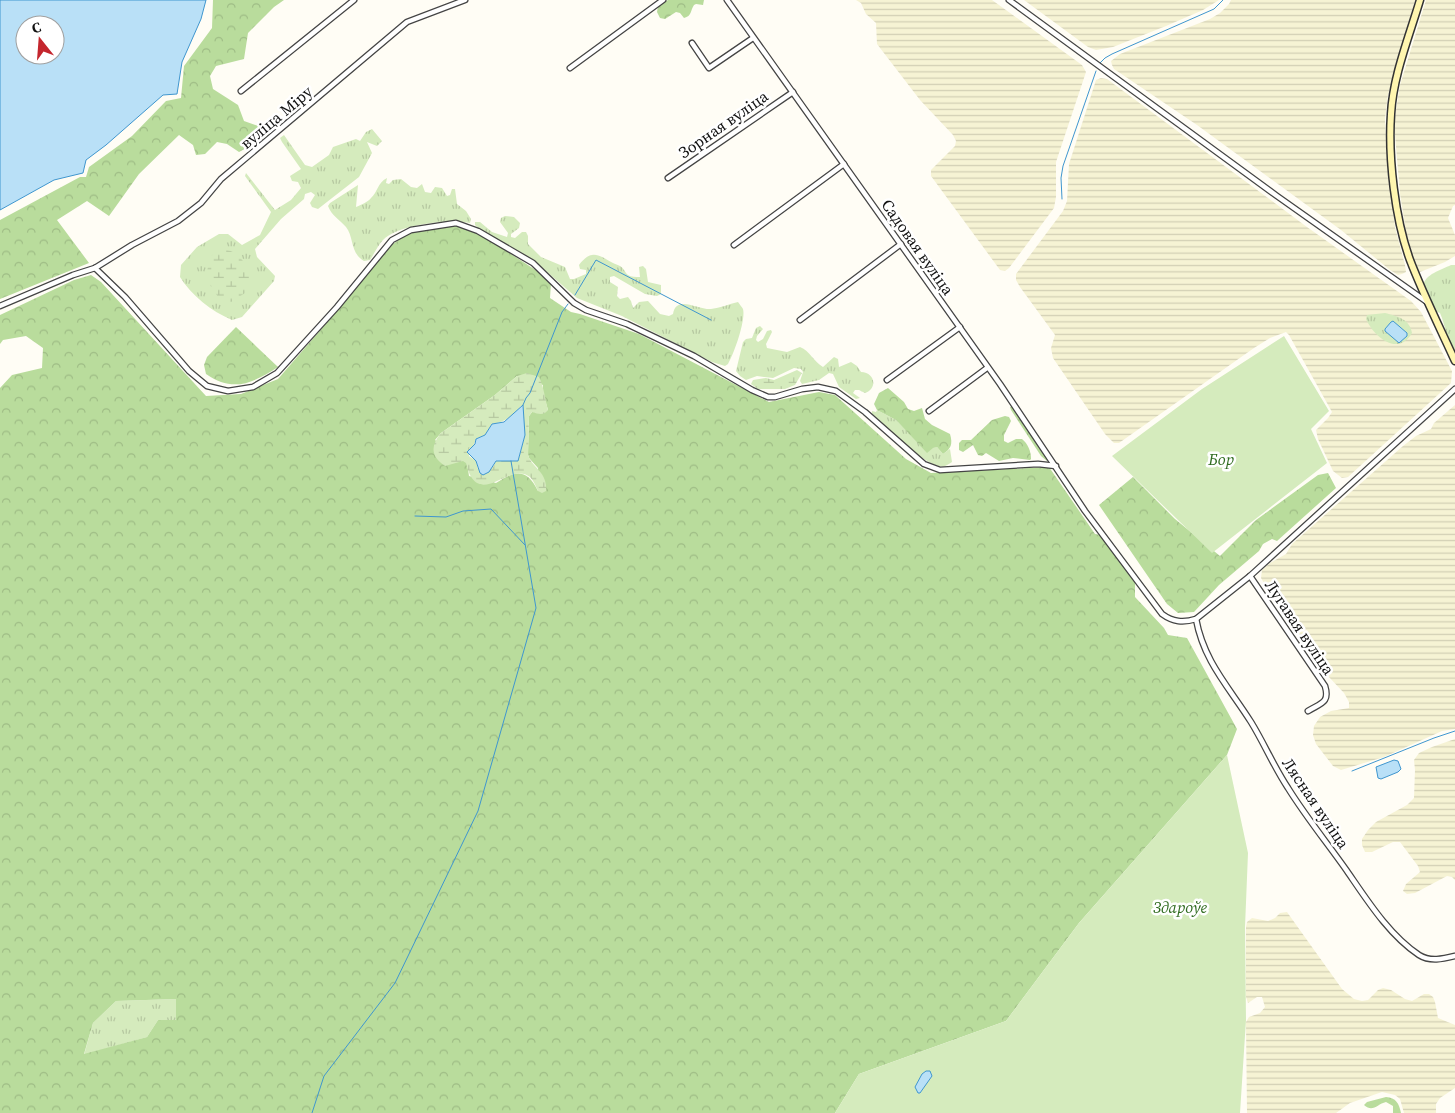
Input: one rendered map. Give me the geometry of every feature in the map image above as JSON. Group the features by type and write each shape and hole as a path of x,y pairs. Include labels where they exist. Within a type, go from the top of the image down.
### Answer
{"street":[{"path":"241,91 354,0"},
{"name":"вуліца Міру","path":"0,306 73,275 95,268 132,245 178,221 201,203 221,179 407,22 454,2 465,0"},
{"path":"570,68 664,0"},
{"name":"Садовая вуліца","path":"726,0 960,327 1085,511 1162,614 1169,620 1177,622 1188,622 1196,619"},
{"path":"1009,0 1261,185 1428,303"},
{"path":"1420,0 1394,94 1391,114 1395,191 1401,227 1410,260 1455,361"},
{"path":"692,43 709,68 753,38"},
{"name":"Зорная вуліца","path":"668,178 792,92"},
{"path":"734,245 844,164"},
{"path":"95,268 125,297 189,371 207,386 228,391 253,387 277,373 337,306 392,240 411,230 456,223 478,231 533,263 574,303 586,310 627,324 686,352 752,390 775,398 802,389 818,387 836,390 865,412 924,464 932,468 940,470 1038,464 1056,466"},
{"path":"800,320 901,244"},
{"path":"1412,290 1417,289 1420,284"},
{"path":"887,380 960,327"},
{"path":"929,412 988,368"},
{"path":"1196,619 1250,576 1455,389"},
{"name":"Лугавая вуліца","path":"1250,576 1325,686 1328,695 1326,701 1308,711"},
{"name":"Лясная вуліца","path":"1196,619 1204,648 1216,670 1250,721 1289,791 1367,900 1409,948 1421,956 1431,960 1455,956"}],"shaded area":[{"path":"856,0 992,0 1082,65 1086,72 1056,162 1056,197 1054,208 1005,271 1000,270 931,176 931,170 955,146 956,141 953,135 920,100 877,44 876,23 866,14 861,3"},
{"path":"1024,0 1219,0 1203,10 1166,26 1113,47 1096,50 1088,47"},
{"path":"1231,0 1415,0 1388,95 1385,119 1395,227 1406,272 1398,275 1390,270 1341,230 1197,125 1114,69 1111,61 1120,54 1210,19 1220,13"},
{"path":"1426,0 1455,0 1455,205 1448,218 1455,235 1455,256 1420,272 1416,268 1406,232 1400,194 1394,123 1400,85"},
{"path":"1101,78 1107,79 1307,227 1411,301 1421,312 1452,371 1451,383 1348,477 1342,478 1333,471 1318,439 1316,430 1332,412 1286,332 1270,338 1254,348 1119,443 1114,443 1105,434 1053,358 1051,348 1055,335 1020,287 1016,280 1016,274 1063,211 1067,201 1069,164 1096,80"},
{"path":"1455,405 1455,729 1442,731 1384,757 1341,770 1333,766 1316,744 1313,735 1314,726 1320,717 1331,711 1349,708 1349,702 1344,693 1328,676 1264,583 1261,578 1262,570 1286,554 1292,544 1403,446 1416,436 1431,429 1434,423"},
{"path":"1455,739 1455,880 1447,876 1415,893 1407,894 1403,891 1406,884 1420,872 1418,866 1400,842 1393,842 1372,852 1365,852 1362,839 1376,822 1407,805 1414,798 1414,760 1419,753"},
{"path":"1287,912 1342,989 1354,999 1368,1000 1378,990 1383,988 1412,1001 1424,994 1429,994 1435,1002 1438,1018 1455,1025 1455,1088 1440,1098 1436,1104 1436,1113 1404,1113 1400,1099 1395,1095 1382,1092 1350,1103 1336,1113 1247,1113 1246,1022 1249,1017 1260,1013 1265,1007 1262,997 1257,997 1248,1003 1246,997 1246,927 1247,922 1252,918 1268,921 1280,913"}],"green space":[{"path":"213,0 284,0 274,7 248,33 244,59 216,66 210,76 213,89 238,105 244,121 267,129 270,135 239,152 227,144 217,142 205,154 196,155 193,145 179,135 139,174 109,216 87,201 57,220 89,263 0,299 0,220 80,177 86,177 89,167 132,136 166,101 181,98 184,66 212,28"},
{"path":"668,0 704,0 703,5 694,5 690,15 687,17 684,18 680,13 676,12 665,19 660,18 657,12 658,6"},
{"path":"372,129 382,141 377,146 367,142 372,153 359,177 318,209 312,207 310,203 315,195 311,192 305,194 304,199 281,219 255,249 257,257 275,276 274,281 242,317 232,320 224,316 209,307 190,290 180,277 181,265 197,247 219,234 228,234 242,245 260,235 271,212 245,176 246,173 275,210 291,200 301,188 298,182 292,181 290,176 301,169 280,138 284,135 305,165 312,167 329,155 333,147 356,139 360,141 366,132"},
{"path":"387,178 386,183 389,184 393,180 401,179 411,187 417,188 422,184 425,192 431,193 435,187 442,188 447,196 450,195 452,189 455,189 457,204 466,211 471,219 470,223 437,222 400,230 383,240 370,260 364,261 356,254 346,227 328,206 358,185 356,207 370,199 381,182"},
{"path":"505,216 514,217 520,223 519,228 511,234 511,237 515,238 522,232 526,232 528,244 541,257 565,267 570,279 586,274 586,270 580,269 579,265 592,255 600,256 620,266 632,277 640,277 639,267 643,266 646,269 648,282 661,285 661,294 657,296 645,294 614,276 610,277 610,282 618,287 617,296 620,299 628,297 633,308 639,302 648,301 660,314 669,316 673,314 678,305 688,304 711,309 738,302 743,309 743,321 728,364 725,366 712,362 622,316 577,298 532,259 482,231 475,225 475,222 480,222 492,232 507,237 508,233 500,222 501,218"},
{"path":"452,225 476,231 540,273 551,283 550,298 571,312 639,334 769,402 819,392 835,395 906,459 931,473 1049,467 1095,534 1101,535 1135,582 1135,597 1164,628 1168,635 1187,638 1237,729 1227,755 1079,923 1006,1021 859,1074 835,1113 0,1113 0,388 12,375 42,368 43,348 26,336 3,340 0,344 0,315 74,280 91,275 101,282 206,396 241,394 278,379 336,312 387,248 409,233","holes":["517,376 543,385 543,393 548,410 532,412 529,416 528,454 529,458 538,468 538,491 525,475 515,474 496,483 469,476 467,463 435,440 441,433 495,395","176,999 176,1020 158,1020 147,1037 84,1054 93,1023 116,1001"]},
{"path":"216,249 224,249 236,254 248,269 253,282 245,293 231,302 218,297 206,279 209,260"},
{"path":"1455,265 1455,355 1440,313 1435,311 1423,286 1430,275"},
{"path":"1385,313 1398,317 1409,324 1412,333 1406,340 1393,344 1387,342 1380,338 1366,319 1367,315"},
{"path":"760,326 763,329 757,336 756,340 758,342 763,339 767,331 771,330 772,332 766,344 767,348 787,352 800,347 807,351 823,367 834,357 838,359 839,367 851,362 861,372 866,373 872,378 872,388 865,393 855,390 853,393 860,398 856,399 839,387 833,374 829,373 819,380 802,384 800,381 803,372 801,369 794,368 773,378 757,376 746,380 736,371 743,342 746,339 752,338 756,328"},
{"path":"236,327 278,367 260,378 243,384 225,383 206,374 204,365 207,357"},
{"name":"Бор","path":"1284,336 1329,411 1311,429 1327,463 1212,553 1112,456 1202,389"},
{"path":"797,370 802,373 795,385 785,389 758,389 751,384 753,380 766,378 774,380"},
{"path":"527,373 539,377 548,410 543,414 532,412 529,416 528,454 529,459 542,474 546,484 546,491 542,493 538,491 530,477 522,474 486,484 478,483 471,477 466,463 463,461 445,466 437,459 434,451 435,442 441,433 495,395 517,376","holes":["521,406 525,435 518,461 496,461 493,467 478,469 476,461 469,456 469,449 473,447 476,439 485,435 492,424 508,418"]},
{"path":"888,388 904,402 908,409 914,411 922,408 925,419 932,425 950,434 951,446 948,450 943,454 937,447 927,453 896,420 877,410 874,404 879,393"},
{"path":"1013,406 1047,457 1047,461 1041,456 1011,410 1010,407"},
{"path":"877,410 896,420 924,449 937,447 943,454 950,449 952,462 945,466 938,466 928,462 907,447 872,415 872,411 876,412"},
{"path":"1005,416 1009,417 1011,421 1004,435 1004,441 1008,443 1016,439 1022,439 1029,448 1030,460 1013,458 999,461 986,453 982,456 978,455 973,445 963,452 959,450 959,443 962,440 971,440 992,420"},
{"path":"1328,473 1336,488 1277,541 1272,539 1263,544 1259,551 1219,585 1194,612 1178,613 1167,604 1099,505 1133,477 1175,519 1220,556 1256,520 1318,475"},
{"name":"Здароўе","path":"1227,755 1248,853 1245,927 1246,1020 1240,1113 835,1113 859,1074 1006,1021 1079,923"},
{"path":"176,999 176,1020 158,1020 147,1037 84,1055 93,1023 116,1001"},
{"path":"1386,1097 1396,1102 1401,1113 1393,1113 1393,1106 1386,1102 1373,1108 1364,1105 1367,1102"}],"water":[{"path":"0,0 206,0 201,19 182,62 177,94 163,95 86,160 83,173 54,180 0,210"},
{"path":"1393,321 1407,333 1407,336 1399,343 1385,331"},
{"path":"523,405 525,435 518,461 496,461 489,472 483,475 480,473 476,461 467,452 475,444 476,439 485,435 492,424 504,422"},
{"path":"1394,760 1398,761 1401,769 1381,779 1378,778 1376,767"},
{"path":"930,1071 932,1076 920,1093 918,1093 915,1087 922,1074"}],"waterway":[{"path":"1100,63 1112,54 1214,9 1223,0"},
{"path":"1062,199 1061,178 1063,166 1096,71"},
{"path":"575,295 596,260 711,320"},
{"path":"523,405 530,393 562,312 568,304"},
{"path":"312,1113 324,1076 395,983 478,811 536,608 511,461"},
{"path":"415,516 446,517 463,511 491,509 525,545"},
{"path":"1352,771 1455,731"}]}
